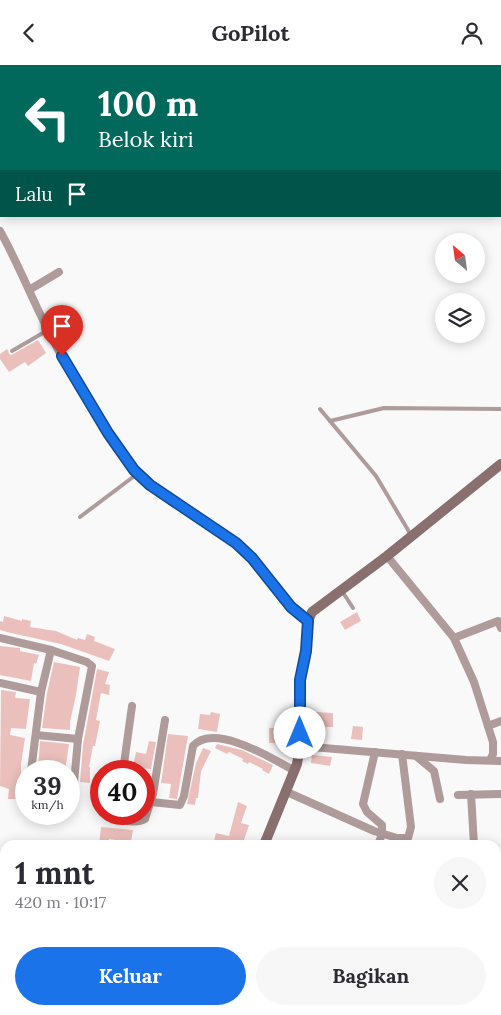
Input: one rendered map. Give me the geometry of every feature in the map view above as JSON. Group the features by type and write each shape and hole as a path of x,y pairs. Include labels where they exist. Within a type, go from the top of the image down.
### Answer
{"street":[{"path":"0,231 48,330 108,433 137,474 157,490 236,543 252,558 291,607 308,621"},
{"path":"29,290 59,272"},
{"path":"266,840 295,771 300,746 299,687 306,651 308,621 312,612 387,556 501,464"},
{"path":"387,556 454,638 474,682 494,746 490,760"},
{"path":"454,638 498,621 501,628"},
{"path":"0,638 51,650 87,662 92,667 76,760"},
{"path":"33,760 41,692 51,650"},
{"path":"0,683 41,692"},
{"path":"124,760 132,707"},
{"path":"155,779 165,720"},
{"path":"488,726 501,721"},
{"path":"36,735 78,739"},
{"path":"155,802 180,805 184,796 193,746 202,739 230,740 295,771"},
{"path":"300,746 466,761 501,761"},
{"path":"375,752 363,804 367,812 382,825 380,840"},
{"path":"287,792 382,833 405,839 408,838 411,832 402,754"},
{"path":"415,755 434,771 440,799"},
{"path":"458,795 501,793"},
{"path":"471,795 474,840"}],"lane":[{"path":"12,351 48,330"},
{"path":"330,421 384,408 501,409"},
{"path":"320,409 376,476 412,535"},
{"path":"80,517 137,474"},
{"path":"342,590 353,608"}],"building":[{"path":"38,340 46,353 28,366 25,362 9,372 0,359 0,354 7,349 10,355 13,354"},
{"path":"357,612 361,621 345,630 340,622"},
{"path":"4,616 22,621 22,619 31,621 30,627 56,631 77,640 78,638 85,640 87,634 95,637 94,641 115,649 109,661 61,644 0,630 0,621 3,622"},
{"path":"0,646 20,648 20,651 39,655 36,664 34,663 31,681 0,675"},
{"path":"54,662 80,667 70,730 42,728"},
{"path":"97,669 109,672 105,684 110,685 109,695 101,693 96,720 100,721 90,760 90,783 80,782 83,745"},
{"path":"1,690 16,692 15,698 30,699 26,729 11,728 10,735 25,738 22,760 15,760 15,799 8,799 9,789 0,786"},
{"path":"211,712 220,714 217,732 198,729 200,714 210,715"},
{"path":"315,712 333,713 333,727 315,727"},
{"path":"353,726 363,727 362,740 351,739"},
{"path":"269,728 285,728 284,743 269,743"},
{"path":"168,734 188,736 177,799 169,798 171,784 161,783"},
{"path":"40,741 69,744 67,760 39,760"},
{"path":"149,741 156,742 153,760 134,760 136,752 146,754"},
{"path":"217,744 242,750 273,765 269,774 249,762 248,764 242,761 243,759 229,752 227,754 215,748"},
{"path":"203,748 211,751 201,771 198,798 196,798 195,805 187,804 196,763"},
{"path":"312,755 332,757 330,766 311,763"},
{"path":"238,802 247,806 241,823 249,825 244,840 214,840 216,833 229,836"},
{"path":"101,827 133,830 131,840 100,840"}],"route":[{"path":"62,356 108,433 141,478 236,543 266,574 291,607 308,621 306,651 299,687 300,733"}]}
